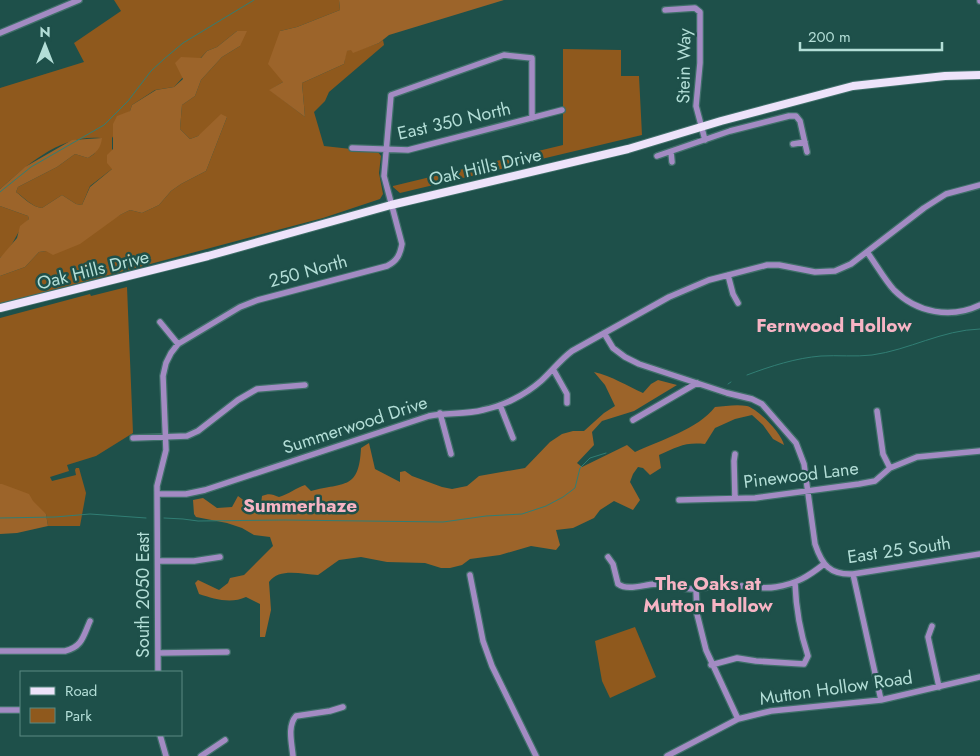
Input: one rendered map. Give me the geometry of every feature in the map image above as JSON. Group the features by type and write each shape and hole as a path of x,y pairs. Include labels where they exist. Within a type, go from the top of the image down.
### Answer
{"main road":[{"name":"Oak Hills Drive","path":"0,308 208,256 391,205 628,149 701,126 853,86 945,76 980,75"}],"street":[{"path":"0,32 79,0"},
{"name":"Stein Way","path":"665,10 695,8 700,12 700,63 696,106 701,126"},
{"path":"391,205 384,176 391,95 504,55 532,58 532,118"},
{"name":"East 350 North","path":"352,148 408,150 562,110"},
{"path":"657,156 730,131 789,116 796,116 800,121 807,152"},
{"path":"701,126 705,140"},
{"path":"793,144 804,142"},
{"path":"671,152 672,162"},
{"name":"Summerwood Drive","path":"158,494 186,494 205,490 440,413 482,411 500,405 541,382 572,351 688,288 728,274 761,266 779,265 815,272 835,271 851,264 924,208 946,194 980,186"},
{"name":"250 North","path":"178,344 240,307 258,300 387,266 395,261 400,253 402,244 391,205"},
{"path":"867,252 893,289 906,301 938,313 967,311 980,305"},
{"path":"728,274 733,294 738,303"},
{"path":"160,322 178,344"},
{"path":"604,333 613,348 639,364 727,393 752,399 762,404 796,443 804,464 815,544 824,564 811,575 795,583 762,588 728,584 696,589 657,584 622,588 618,584 613,564 608,557"},
{"name":"South 2050 East","path":"158,671 158,494 159,477 166,450 163,376 166,363 178,344"},
{"path":"553,369 567,394 567,403"},
{"path":"633,420 697,383"},
{"path":"133,438 186,436 198,431 238,400 257,389 305,385"},
{"path":"500,405 513,438"},
{"path":"877,411 883,454 890,468"},
{"path":"440,413 451,454"},
{"name":"Pinewood Lane","path":"679,500 735,498 808,491 875,481 890,468 917,458 980,451"},
{"path":"735,454 735,498"},
{"name":"East 25 South","path":"824,564 833,571 843,574 854,574 980,554"},
{"path":"158,561 194,561 220,557"},
{"path":"854,574 881,700"},
{"path":"470,575 483,641 492,666 536,756"},
{"path":"712,665 737,658 804,664 808,656 796,608 795,583"},
{"path":"696,589 701,634 712,665 738,719"},
{"path":"0,651 65,651 74,649 80,644 90,622"},
{"path":"932,626 928,637 939,687"},
{"path":"158,653 227,652"},
{"name":"Mutton Hollow Road","path":"667,756 738,719 771,711 881,700 980,677"},
{"path":"293,756 291,731 292,721 296,716 343,707"},
{"path":"0,710 20,710"},
{"path":"160,736 166,756"},
{"path":"201,756 225,740"}],"green space":[{"path":"114,0 339,0 340,10 297,27 280,31 283,82 270,90 305,117 302,83 344,64 346,51 352,49 353,52 383,40 384,45 329,92 325,101 314,112 324,146 378,152 381,156 379,173 383,194 380,199 323,218 0,304 0,276 25,267 39,252 46,251 130,210 142,213 159,205 171,191 206,171 227,117 198,136 190,139 180,129 182,105 195,96 201,80 222,57 240,46 237,31 217,47 207,51 174,87 155,90 132,105 112,138 112,169 90,186 82,205 76,204 62,195 42,208 32,204 16,192 18,187 57,167 75,154 88,158 94,154 101,138 86,138 59,146 34,161 0,189 0,88 84,62 74,43 121,11"},
{"path":"563,49 621,50 621,76 639,76 642,135 400,193 393,187 563,145"},
{"path":"0,206 28,216 29,219 21,228 9,249 0,258"},
{"path":"127,287 133,433 96,456 67,465 69,471 50,477 52,481 76,475 75,470 79,468 86,493 80,526 48,526 46,514 0,500 0,318 90,294 91,296"},
{"path":"635,627 656,677 610,698 602,681 595,641"}],"shaded area":[{"path":"339,0 504,0 389,35 379,43 353,53 351,50 347,51 344,64 302,83 305,117 269,90 283,82 268,64 280,31 297,27 340,10"},
{"path":"237,31 247,31 240,46 222,57 201,80 195,96 182,105 180,129 190,139 198,136 221,114 227,117 206,171 171,191 159,205 142,213 130,210 80,244 53,255 46,251 39,252 25,267 0,276 0,258 17,238 20,226 29,219 28,216 0,206 0,189 25,167 72,140 102,138 98,150 88,158 75,154 57,167 18,187 16,192 31,204 42,208 62,195 76,204 82,205 90,187 112,169 107,163 107,155 113,149 113,124 117,116 130,111 132,105 156,90 174,87 183,79 175,63 181,57 201,58 207,51 217,47"},
{"path":"594,372 643,393 651,384 658,380 677,385 634,411 602,421 592,432 594,445 577,463 582,467 627,445 635,452 689,428 708,415 715,407 723,406 743,405 752,408 774,429 784,445 773,439 763,425 752,415 735,419 715,428 705,444 686,444 659,455 661,468 650,475 643,468 638,467 630,482 640,500 633,510 614,501 600,510 594,518 573,528 556,530 560,545 556,550 531,546 500,555 470,559 462,565 450,568 441,568 425,563 387,562 361,557 339,560 318,575 285,573 279,575 269,582 271,610 265,637 260,637 260,604 246,597 228,600 199,594 195,583 198,580 219,590 228,583 230,578 244,575 273,546 270,537 254,535 242,528 227,523 196,517 193,500 203,498 217,508 232,507 238,496 246,502 250,509 261,504 262,496 267,494 279,497 305,485 311,491 341,485 353,478 360,462 361,448 369,443 375,469 400,482 400,472 405,471 412,476 452,489 467,486 479,476 525,468 550,442 562,434 584,431 615,406 605,385"},
{"path":"0,484 29,494 46,514 48,526 17,533 0,534"}],"waterway":[{"path":"0,192 31,167 104,125 128,101 151,71 183,43 254,0"},
{"path":"747,375 802,359 821,356 872,355 899,349 939,336 980,329"},
{"path":"164,518 198,521 443,522 486,516 522,514 546,506 563,497 575,488 580,468 590,458 606,453"},
{"path":"0,518 90,514 146,518"}],"district":[{"name":"Fernwood Hollow","path":"834,325"},
{"name":"Summerhaze","path":"300,505"},
{"name":"The Oaks at Mutton Hollow","path":"708,594"}]}
